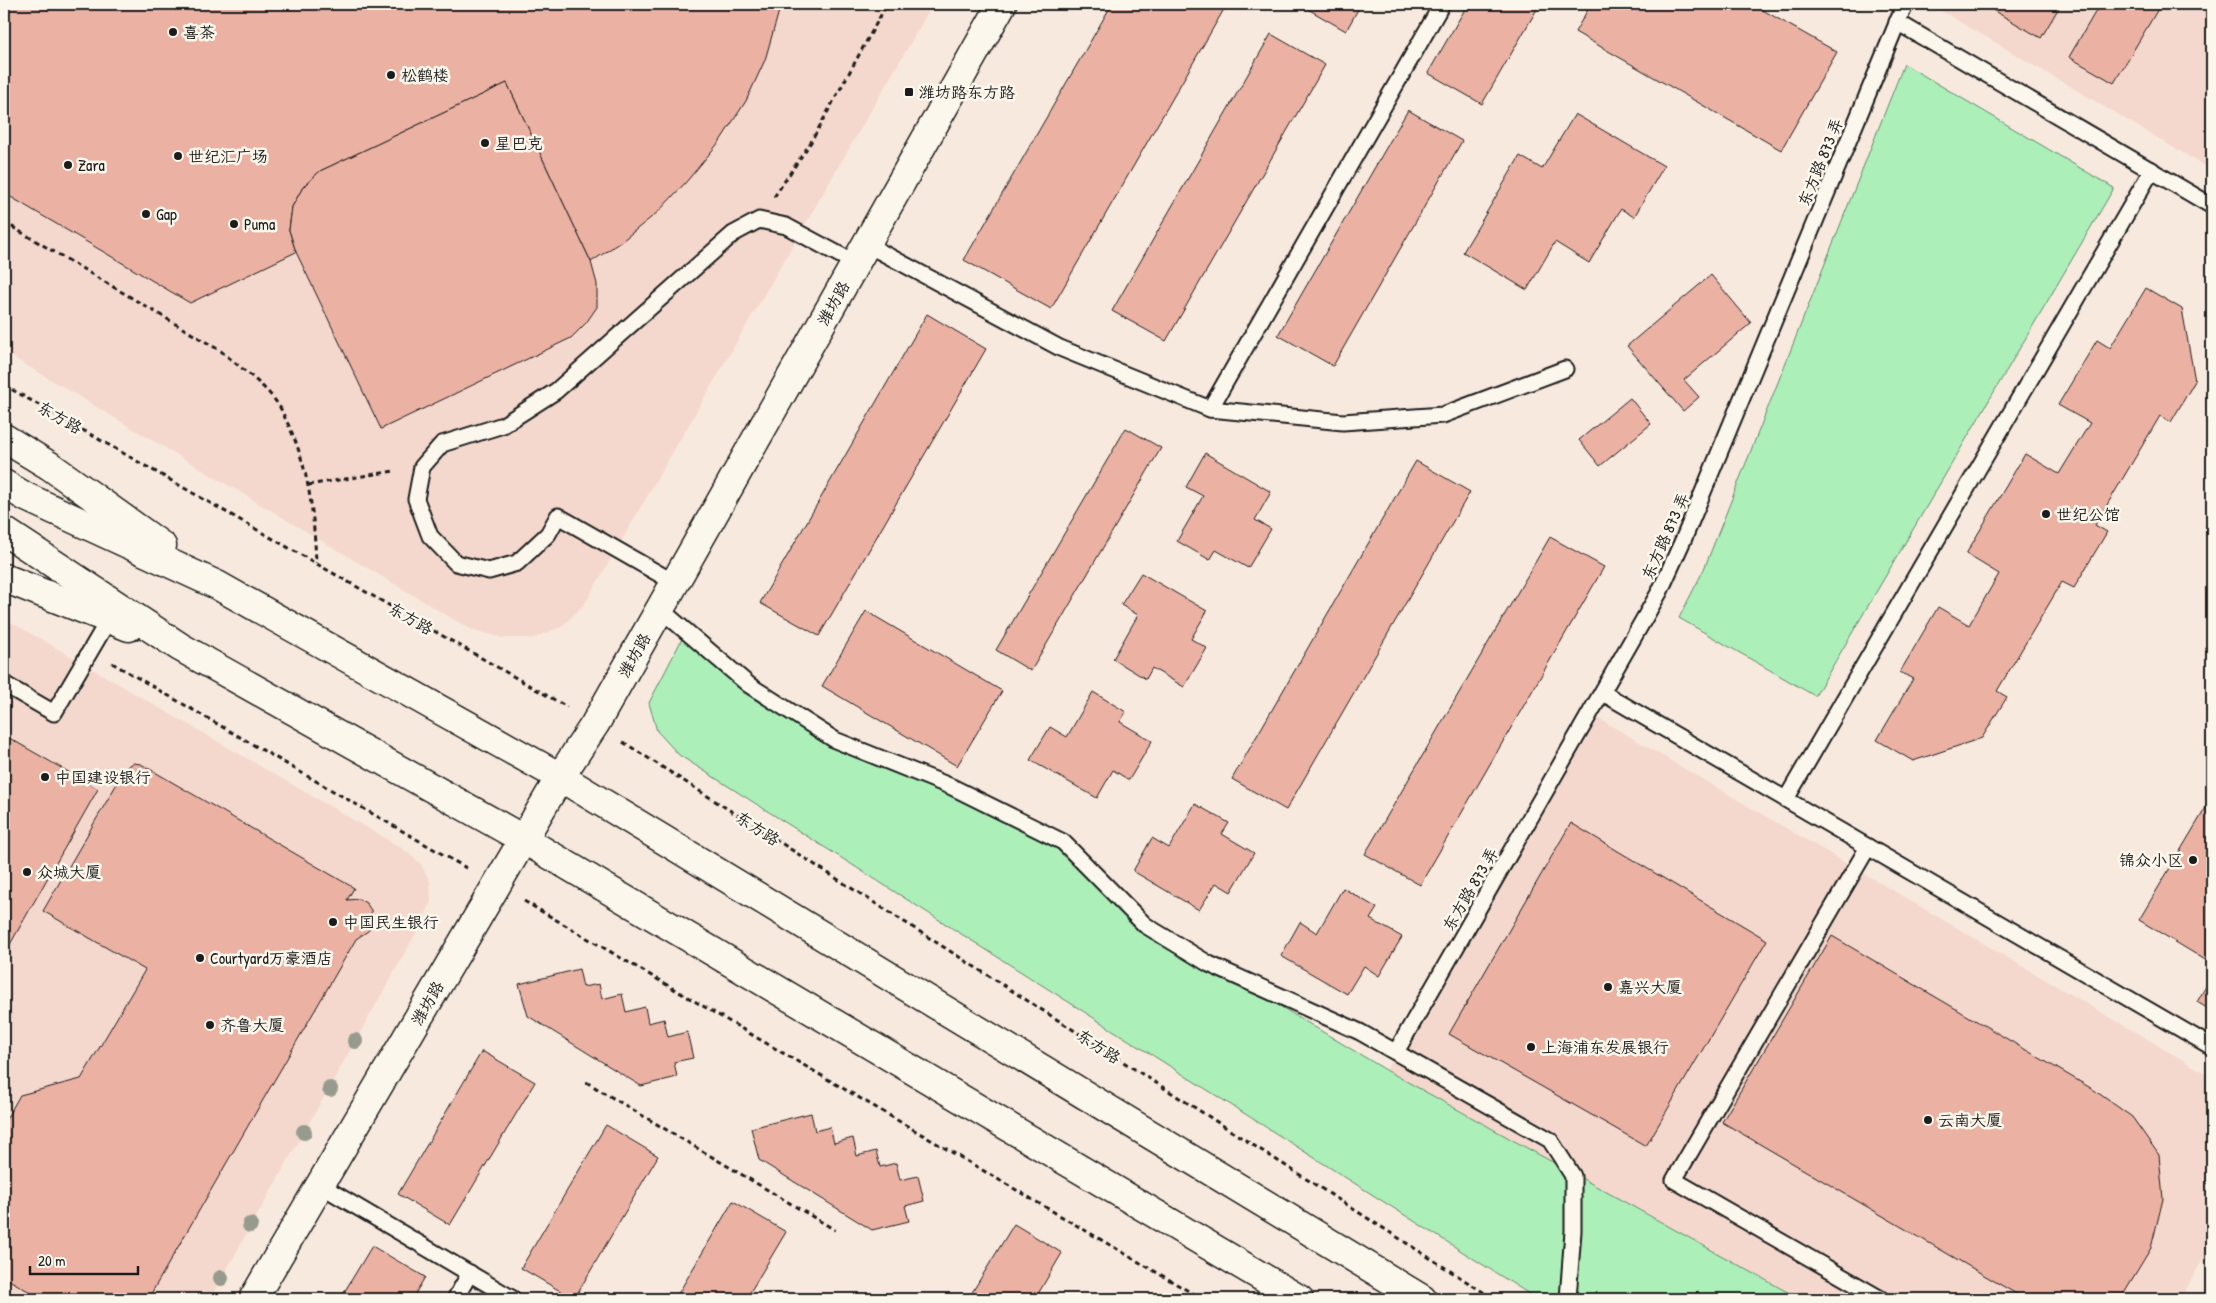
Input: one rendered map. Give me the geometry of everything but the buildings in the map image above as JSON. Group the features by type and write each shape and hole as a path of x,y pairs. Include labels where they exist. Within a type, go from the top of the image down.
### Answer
{"main road":[{"name":"潍坊路","path":"253,1299 523,839 560,777 595,724 1002,4"},
{"path":"4,438 50,466 217,585"},
{"path":"4,484 26,497 217,585 560,777 1422,1299"},
{"path":"4,531 180,647 523,839 1299,1299"},
{"path":"4,578 180,647"}],"lane":[{"path":"1210,409 1442,4"},
{"name":"东方路 873 弄","path":"1396,1052 1660,591 1684,538 1905,4"},
{"path":"1897,22 2212,206"},
{"path":"1786,799 2152,170"},
{"path":"674,583 558,516 548,534 517,563 489,571 456,563 430,536 416,499 422,467 442,444 503,424 556,391 733,234 759,220 786,226 861,254 1060,348 1210,409 1343,422 1443,415 1565,369"},
{"path":"660,608 749,686 835,740 952,787 1063,842 1145,925 1209,964 1360,1032 1550,1140 1573,1176 1573,1231 1568,1299"},
{"path":"4,684 54,713 109,619"},
{"path":"1603,693 2212,1047"},
{"path":"1868,847 1674,1180 1881,1299"},
{"path":"320,1185 513,1299"},
{"path":"454,1299 470,1273"}],"path":[{"path":"759,220 811,142 887,4"},
{"path":"4,222 221,351 252,377 277,403 296,442 308,485 314,525 316,563"},
{"name":"东方路","path":"4,385 595,724 1494,1299"},
{"path":"308,485 422,467"},
{"path":"91,650 1202,1299"},
{"path":"586,1082 835,1230"}],"shaded area":[{"path":"4,4 933,4 584,605 561,627 534,638 503,638 470,629 4,352"},
{"path":"1935,4 2212,4 2212,170 1933,6"},
{"path":"4,618 402,848 420,863 430,881 431,902 423,921 210,1299 4,1299"},
{"path":"1591,714 2212,1077 2212,1244 2180,1299 1800,1299 1386,1070"}],"green space":[{"path":"1904,64 2114,188 1815,696 1679,618 1704,569"},
{"path":"686,631 835,740 1063,842 1145,925 1386,1070 1800,1299 1537,1299 679,755 657,731 649,703"}],"place":[{"name":"喜茶","path":"173,32"},
{"name":"松鹤楼","path":"391,75"},
{"name":"潍坊路东方路","path":"909,92"},
{"name":"星巴克","path":"485,143"},
{"name":"世纪汇广场","path":"178,156"},
{"name":"Zara","path":"68,165"},
{"name":"Gap","path":"146,214"},
{"name":"Puma","path":"234,224"},
{"name":"世纪公馆","path":"2046,514"},
{"name":"中国建设银行","path":"45,777"},
{"name":"锦众小区","path":"2193,860"},
{"name":"众城大厦","path":"27,872"},
{"name":"中国民生银行","path":"333,922"},
{"name":"Courtyard万豪酒店","path":"200,958"},
{"name":"嘉兴大厦","path":"1608,987"},
{"name":"齐鲁大厦","path":"210,1025"},
{"name":"上海浦东发展银行","path":"1531,1047"},
{"name":"云南大厦","path":"1928,1120"}]}
